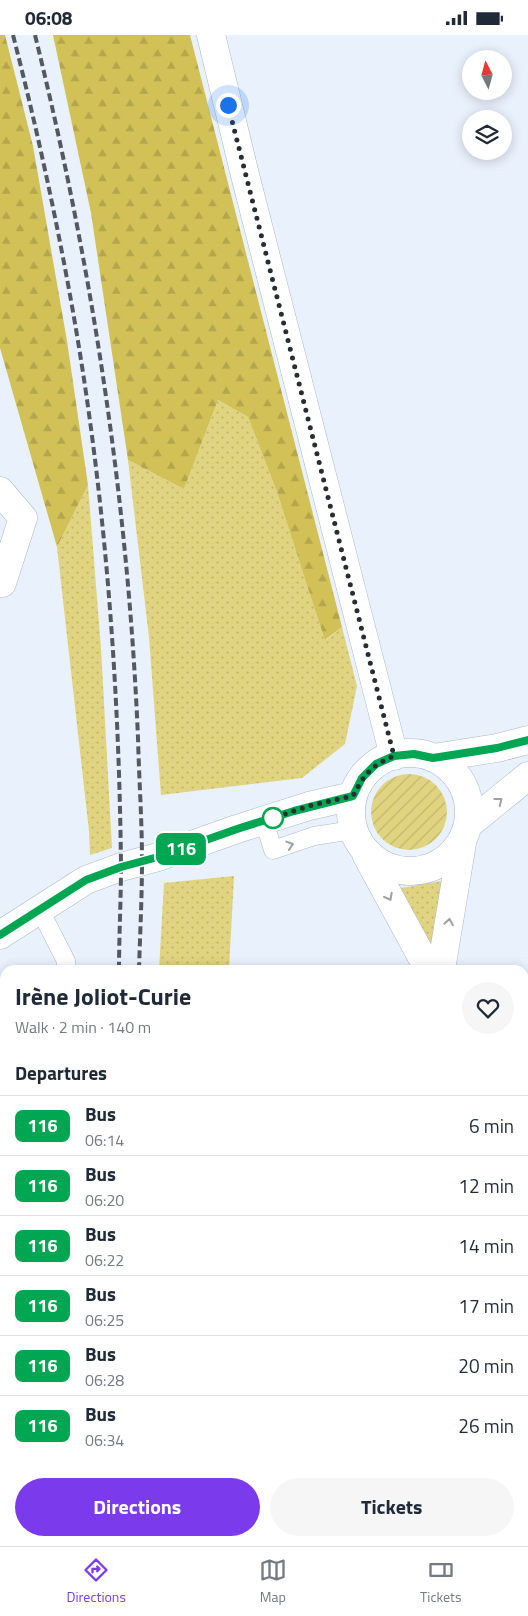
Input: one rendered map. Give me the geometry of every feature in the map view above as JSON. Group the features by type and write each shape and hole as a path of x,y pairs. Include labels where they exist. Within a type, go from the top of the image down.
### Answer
{"street":[{"path":"211,35 394,756"},
{"path":"0,491 23,518 2,583"},
{"path":"426,965 353,830 351,813 353,796 362,778 376,764 394,756 414,754 433,758 497,748 528,740"},
{"path":"433,758 450,769 463,785 470,804 442,965"},
{"path":"366,854 384,867 400,872 417,872 466,834 528,776"},
{"path":"0,935 86,880 309,806 353,796"}],"lane":[{"path":"264,821 273,850 314,836 353,830"},
{"path":"40,910 66,961 66,965"}],"shaded area":[{"path":"218,400 248,417 277,492 326,640 342,627 357,686 345,744 302,778 161,795 149,637 128,460 184,489"},
{"path":"88,485 101,648 112,848 90,855 89,831 57,547"},
{"path":"409,774 424,777 436,785 444,797 447,812 444,827 436,839 424,847 409,850 394,847 382,839 374,827 371,812 374,797 382,785 394,777"},
{"path":"234,876 229,965 159,965 164,883"},
{"path":"447,880 429,955 401,888"}],"green space":[{"path":"0,35 5,35 33,146 67,341 88,485 57,547 0,348"},
{"path":"53,35 190,35 342,627 325,640 277,492 248,417 218,400 184,489 128,460 91,213"}],"railway":[{"path":"13,35 44,164 70,295 82,365 101,507 113,651 120,794 119,965"},
{"path":"35,35 74,209 90,296 104,384 126,560 133,649 142,830 139,965"}],"bus line":[{"name":"116","path":"0,935 86,880 309,806 353,796 362,778 376,764 394,756 414,754 433,758 497,748 528,740"}],"route":[{"path":"228,105 394,756 376,764 362,778 353,796 309,806 273,818"}]}
